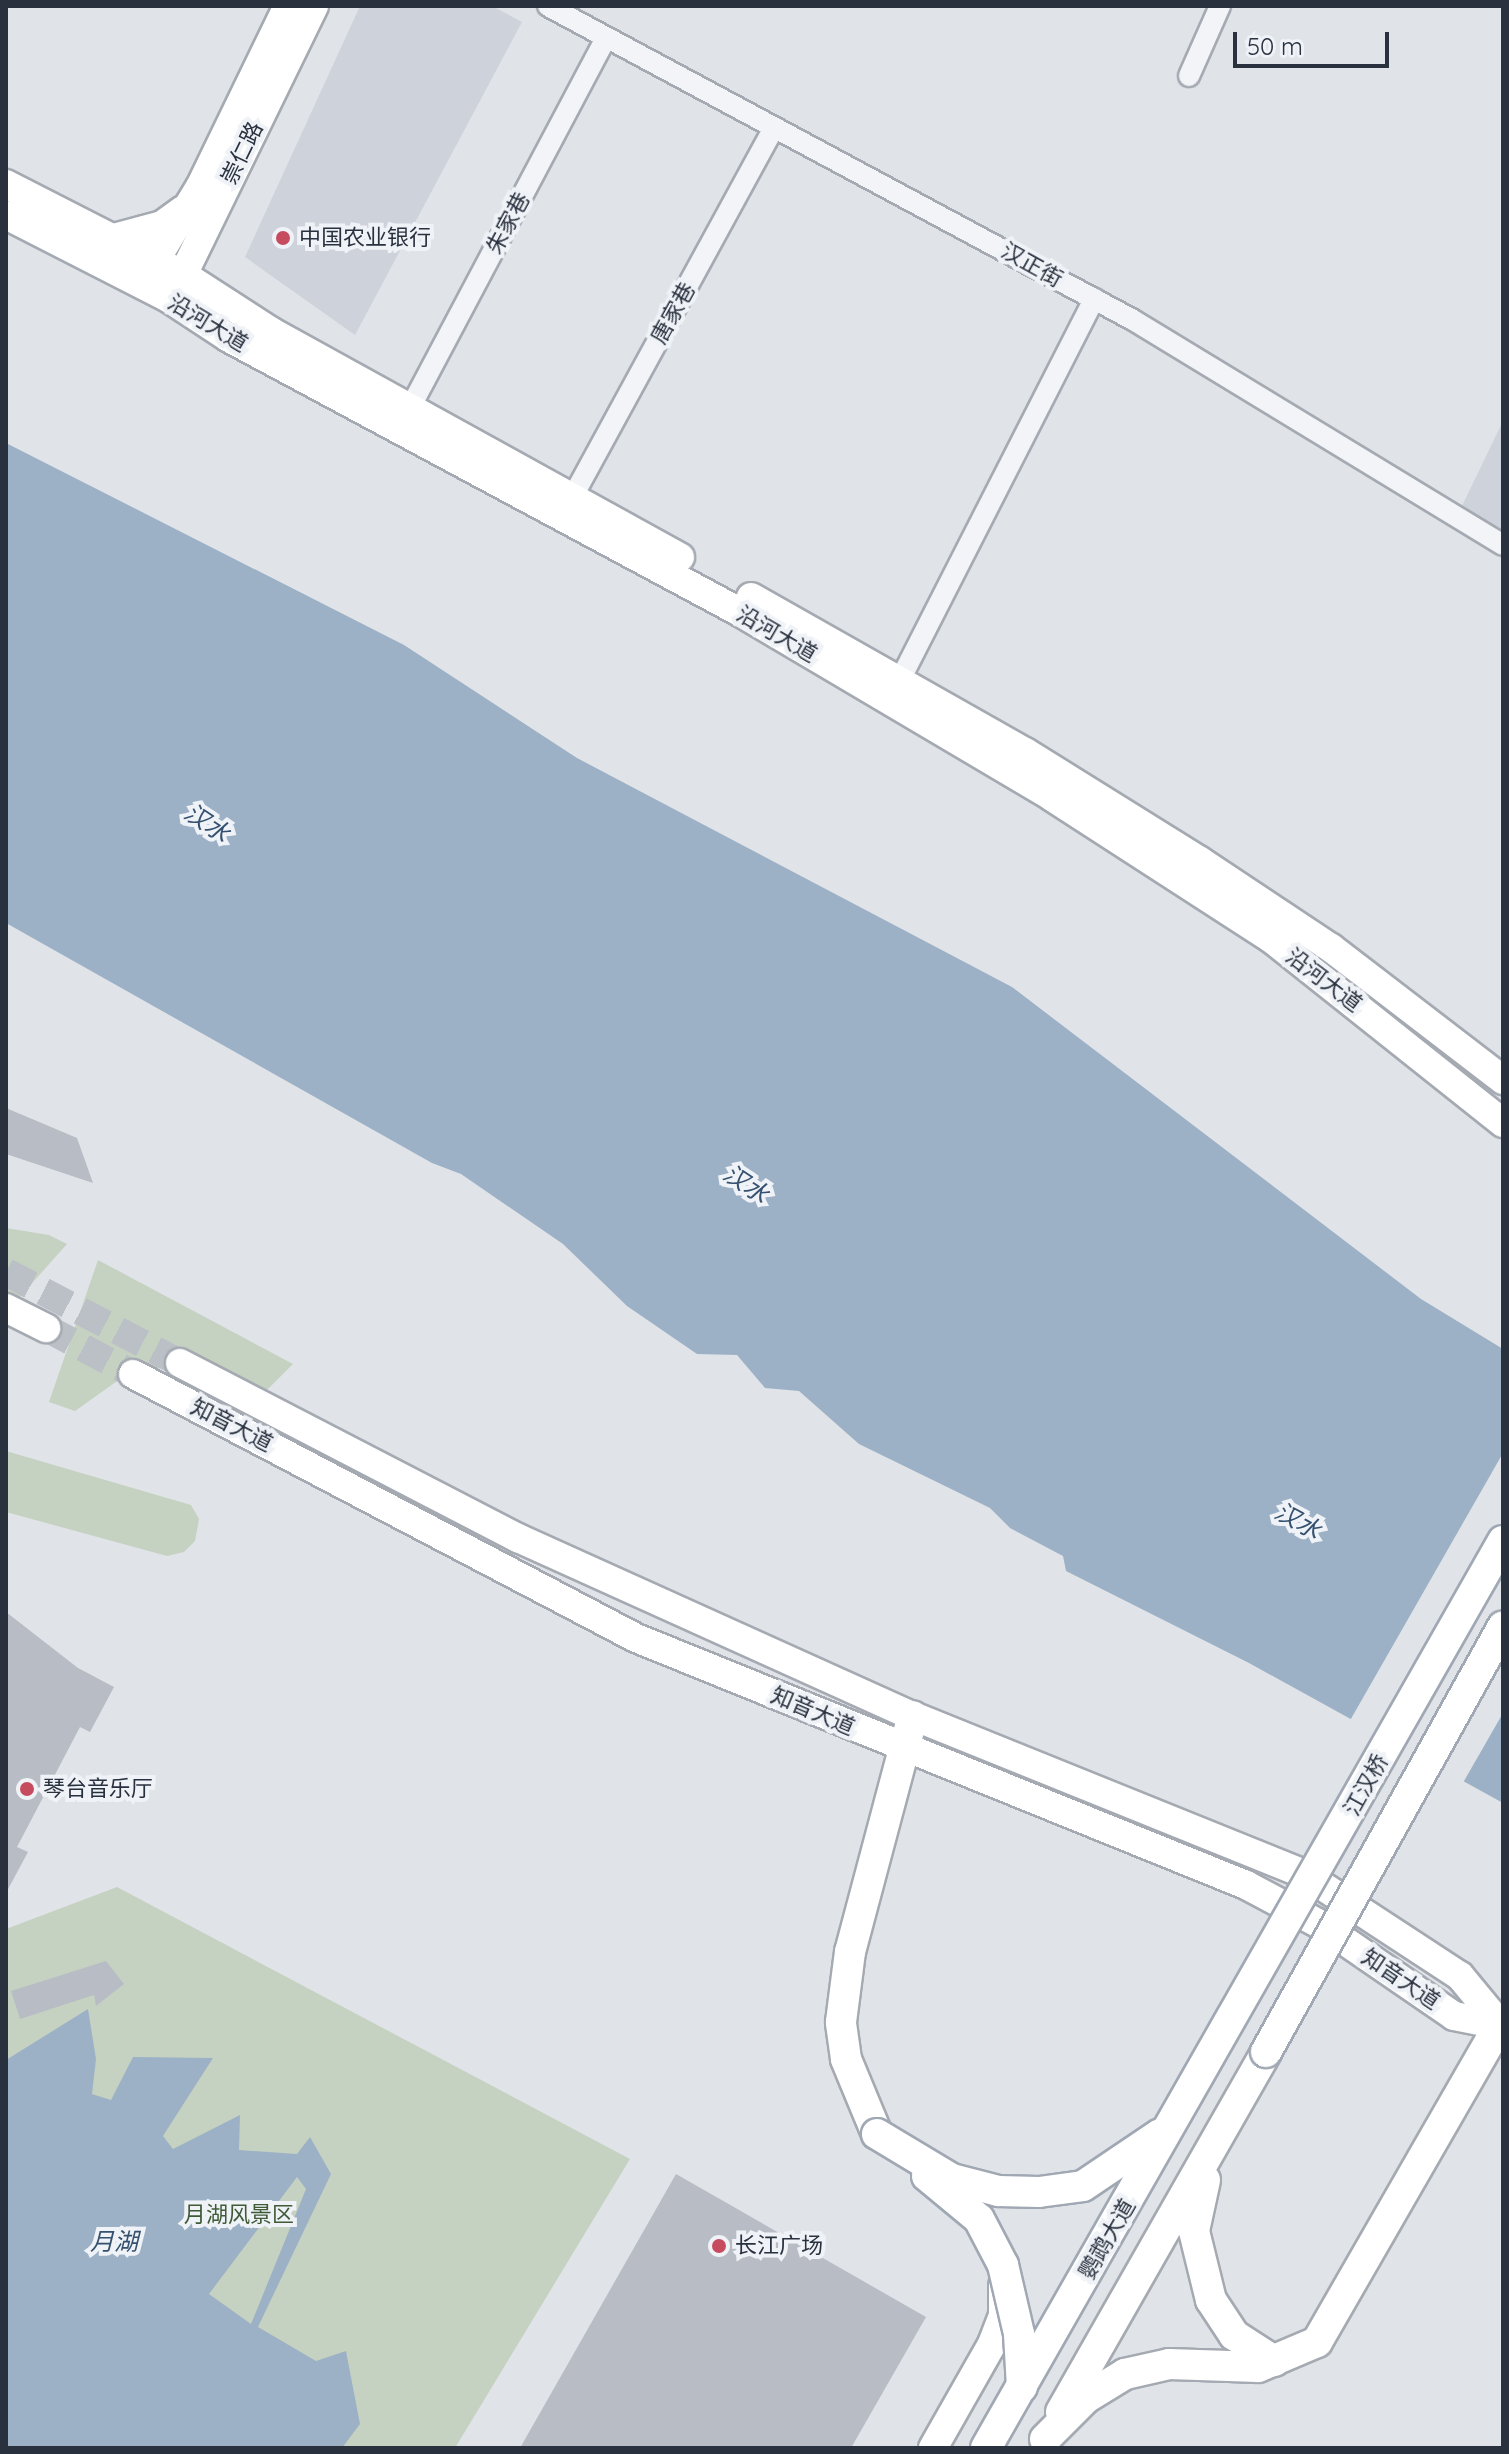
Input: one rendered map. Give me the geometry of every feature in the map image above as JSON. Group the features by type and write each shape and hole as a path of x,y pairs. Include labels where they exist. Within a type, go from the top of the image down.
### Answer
{"main road":[{"name":"崇仁路","path":"177,287 210,192 288,6"},
{"name":"崇仁路","path":"148,273 210,192 314,6"},
{"name":"沿河大道","path":"6,184 110,239 148,273"},
{"path":"110,239 178,218 210,192"},
{"path":"210,192 204,249 227,306"},
{"name":"沿河大道","path":"6,215 227,306 1025,752 1331,948 1503,1080"},
{"name":"沿河大道","path":"177,287 229,338 738,611 1052,797 1273,940 1503,1123"},
{"path":"6,1308 46,1328"},
{"name":"知音大道","path":"180,1363 518,1538 913,1716 1304,1874 1460,1976 1501,2026"},
{"name":"知音大道","path":"133,1374 636,1638 904,1750 1246,1885 1323,1926 1454,2016 1501,2026"},
{"name":"江汉桥","path":"1228,2029 1503,1541"},
{"name":"江汉桥","path":"1218,2139 1503,1626"},
{"path":"913,1716 850,1952 841,2022 846,2059 877,2134 979,2219 1003,2265 1019,2334 1022,2387"},
{"path":"1043,2444 1086,2398 1125,2374 1169,2364 1258,2367 1317,2342 1332,2322 1501,2026"},
{"name":"鹦鹉大道","path":"986,2448 1228,2029"},
{"path":"877,2134 952,2179 998,2191 1039,2192 1083,2186 1130,2158 1176,2119"},
{"path":"1218,2139 1199,2201 1194,2231 1198,2260 1211,2300 1234,2335 1274,2361"},
{"path":"1043,2444 1218,2139"},
{"path":"933,2448 998,2330 1003,2265"}],"street":[{"name":"汉正街","path":"548,6 1094,299 1503,545"},
{"path":"1189,76 1220,6"},
{"name":"朱家巷","path":"410,408 606,38"},
{"name":"唐家巷","path":"572,498 774,127"},
{"path":"900,680 1094,299"}],"shaded area":[{"path":"360,6 492,6 522,22 355,335 245,257"},
{"path":"1503,421 1503,535 1460,510"}],"green space":[{"path":"6,1228 49,1235 67,1244 18,1299 6,1292"},
{"path":"98,1260 293,1364 264,1393 180,1363 120,1379 75,1411 49,1402"},
{"path":"6,1451 191,1505 199,1519 195,1541 184,1552 167,1556 6,1512"},
{"name":"月湖风景区","path":"117,1887 630,2159 455,2448 6,2448 6,1929"}],"water":[{"name":"汉水","path":"6,443 404,645 577,758 1012,987 1421,1299 1503,1349 1503,1803 1249,1663 1066,1571 1063,1556 1010,1528 990,1508 859,1444 799,1391 765,1388 737,1355 697,1354 627,1306 563,1244 461,1174 432,1163 6,923"},
{"name":"月湖","path":"88,2009 96,2059 92,2094 111,2100 133,2057 213,2058 163,2136 173,2149 240,2115 239,2150 297,2154 310,2137 331,2174 258,2327 316,2361 346,2351 360,2424 342,2448 6,2448 6,2060","holes":["297,2177 306,2189 251,2324 209,2294"]}],"pier":[{"path":"1503,1453 1503,1713 1460,1788 1348,1724"}],"building":[{"path":"6,1108 77,1138 93,1183 6,1154"},
{"name":"琴台音乐厅","path":"6,1612 78,1668 114,1687 90,1732 80,1727 17,1847 28,1852 6,1893"},
{"path":"106,1961 124,1984 96,2006 94,1995 20,2019 11,1991"},
{"name":"长江广场","path":"676,2174 926,2317 851,2448 520,2448"}],"tunnel":[{"path":"6,1272 180,1363"},
{"path":"46,1328 133,1374"}],"place":[{"name":"中国农业银行","path":"283,238"},
{"name":"琴台音乐厅","path":"27,1789"},
{"name":"长江广场","path":"719,2246"}]}
